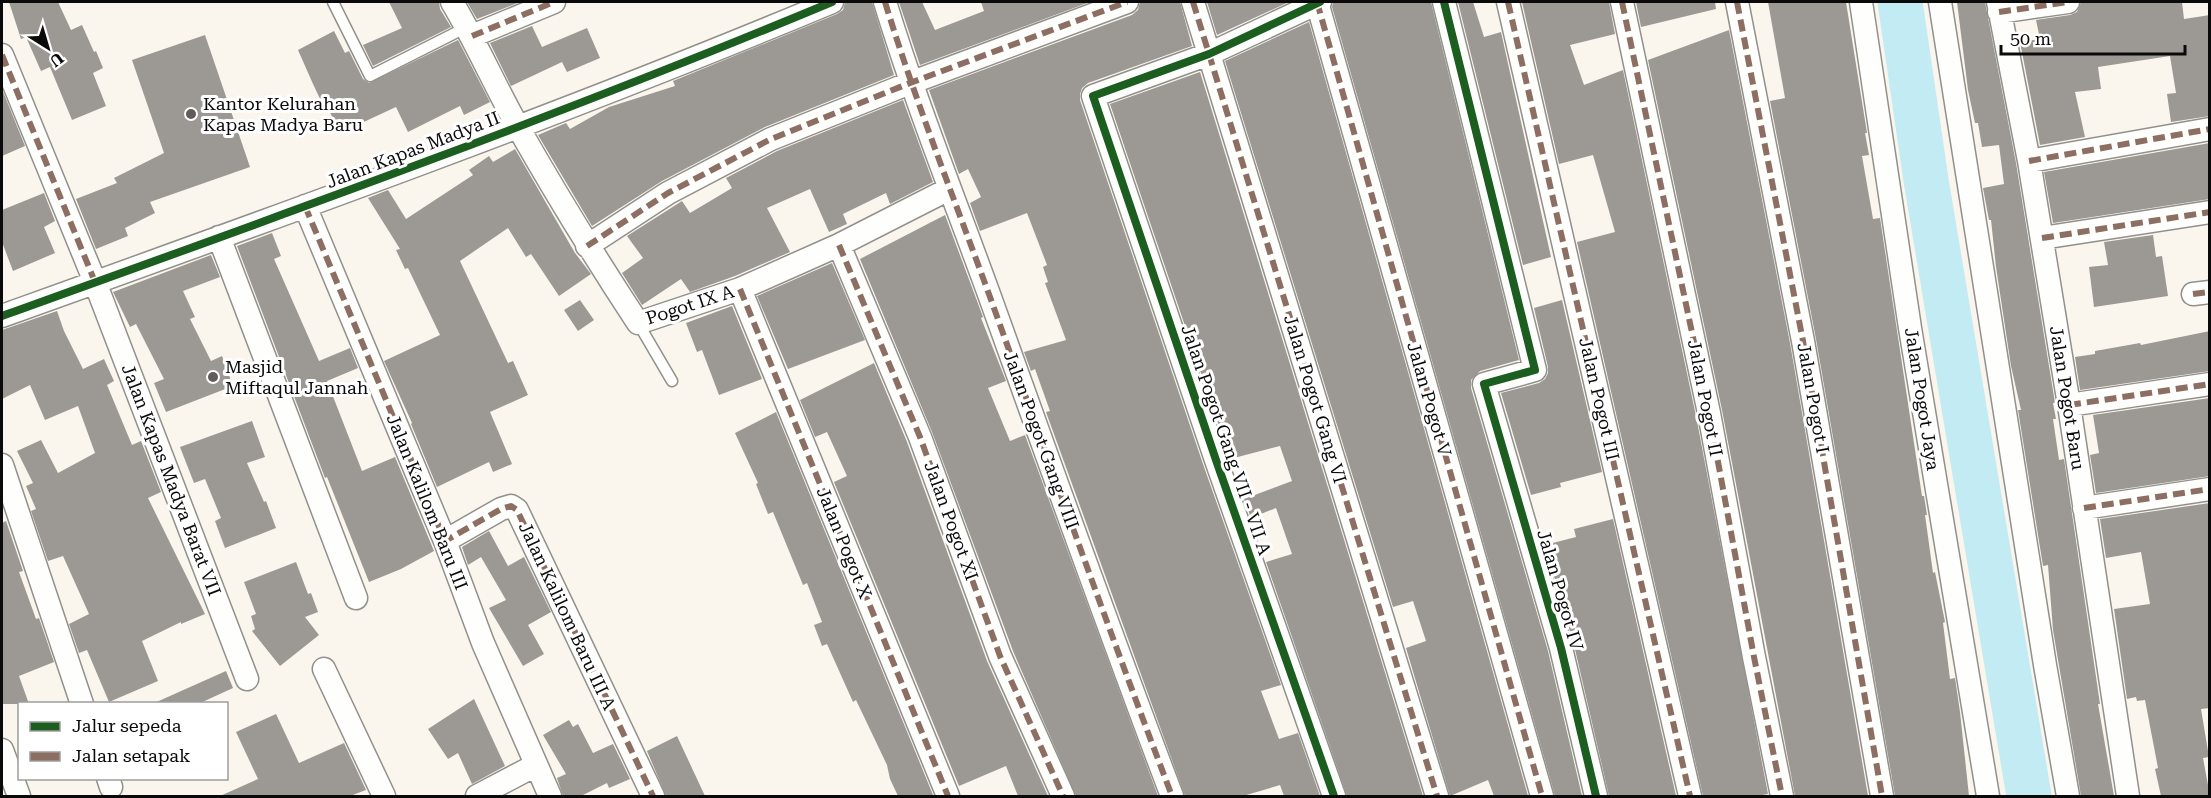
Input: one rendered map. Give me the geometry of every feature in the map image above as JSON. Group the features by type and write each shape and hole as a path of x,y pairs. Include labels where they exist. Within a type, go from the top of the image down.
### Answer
{"street":[{"name":"Pogot IX A","path":"452,2 518,126 587,246 638,323 740,289 839,245 949,189"},
{"path":"469,31 554,2"},
{"name":"Jalan Kapas Madya II","path":"2,316 518,126 723,47 832,2"},
{"name":"Jalan Pogot Gang VIII","path":"885,2 910,83 989,294 1103,614 1172,796"},
{"path":"587,246 668,193 771,139 910,83 1127,2"},
{"name":"Jalan Pogot Gang VI","path":"1193,2 1437,796"},
{"path":"1209,54 1318,2"},
{"name":"Jalan Pogot V","path":"1318,2 1542,796"},
{"name":"Jalan Pogot IV","path":"1444,2 1535,370 1484,384 1561,648 1596,796"},
{"name":"Jalan Pogot III","path":"1508,2 1690,796"},
{"name":"Jalan Pogot II","path":"1622,2 1709,413 1782,796"},
{"name":"Jalan Pogot I","path":"1737,2 1803,341 1881,796"},
{"name":"Jalan Pogot Jaya","path":"1861,2 1910,328 1988,796"},
{"path":"1940,2 2045,665 2068,796"},
{"path":"1998,7 2068,2"},
{"name":"Jalan Pogot Baru","path":"1998,7 2042,238 2128,796"},
{"name":"Jalan Pogot Gang VII - VII A","path":"1209,54 1093,96 1213,452 1334,796"},
{"name":"Jalan Kapas Madya Barat VII","path":"2,55 95,282 247,678"},
{"path":"2029,161 2210,129"},
{"name":"Jalan Kalilom Baru III","path":"305,206 445,541 483,643 550,796"},
{"path":"2042,238 2210,212"},
{"path":"219,237 356,598"},
{"name":"Jalan Pogot XI","path":"839,245 920,437 1000,656 1063,796"},
{"name":"Jalan Pogot X","path":"740,289 948,796"},
{"path":"2069,405 2210,384"},
{"path":"2,465 81,702"},
{"path":"2084,508 2210,489"},
{"name":"Jalan Kalilom Baru III A","path":"445,541 501,509 511,506 517,510 653,796"},
{"path":"324,669 384,796"},
{"path":"2,750 19,796"},
{"path":"477,796 536,765"}],"lane":[{"path":"333,2 370,75 469,31"},
{"path":"638,323 672,381"}],"building":[{"path":"9,2 58,2 71,30 82,25 103,68 93,73 106,106 72,120 50,67 41,71 26,37 21,39"},
{"path":"389,2 439,2 440,9 451,27 373,66 363,45 402,28"},
{"path":"467,2 520,2 477,19"},
{"path":"845,2 872,2 894,75 765,127 662,181 592,226 538,135 566,123 570,129 609,107 675,86 673,81 837,14 843,10"},
{"path":"899,2 922,2 935,30 984,11 981,2 1090,2 920,65"},
{"path":"1140,2 1180,2 1192,46 1088,83 1082,88 1080,100 1204,467 1281,685 1261,691 1279,739 1298,733 1320,796 1284,796 1280,785 1243,796 1185,796 1046,412 1050,411 1035,369 1031,371 1024,352 1066,340 1045,283 1048,282 1043,267 1047,265 1027,213 980,231 970,203 981,197 968,169 959,174 929,90 1132,15 1138,10"},
{"path":"1207,2 1289,2 1217,35"},
{"path":"1333,2 1431,2 1519,360 1480,371 1471,380 1471,388 1548,651 1582,796 1555,796 1332,7"},
{"path":"1458,2 1473,2 1484,37 1501,32 1551,257 1523,265"},
{"path":"1522,2 1609,2 1615,34 1570,45 1584,85 1623,70 1696,416 1768,794 1703,796 1577,242 1615,232 1593,155 1559,164"},
{"path":"1636,2 1715,2 1716,9 1641,27"},
{"path":"1768,2 1846,2 1867,133 1865,133 1869,155 1862,156 1873,219 1880,218 1922,496 1924,496 1927,515 1925,515 1933,573 1935,572 1945,622 1943,623 1950,679 1955,678 1969,796 1895,796 1816,339 1770,101 1785,98"},
{"path":"1957,2 1985,2 2016,163 2055,403 2053,403 2056,419 2053,419 2059,460 2064,459 2100,704 2098,704 2114,796 2081,796 2053,630 2048,565 2043,566 2018,410 2021,410 2011,366 1996,267 1991,220 1989,220 1983,188 2004,184 1999,145 1982,147 1978,123 1975,123 1968,90"},
{"path":"2081,2 2182,2 2184,19 2210,15 2210,116 2171,122 2167,94 2176,93 2170,56 2098,67 2101,89 2075,92 2085,137 2040,145 2020,42 2040,39 2036,20 2070,15 2077,12"},
{"path":"1309,22 1528,796 1494,796 1488,780 1450,796 1406,648 1426,641 1413,601 1393,607 1225,61"},
{"path":"532,26 542,47 587,28 600,58 567,72 562,62 511,86 490,43"},
{"path":"1729,30 1790,343 1868,796 1795,796 1722,410 1648,60"},
{"path":"334,31 345,53 349,51 363,79 369,83 458,40 490,102 464,115 460,106 408,132 396,107 340,133 325,102 322,103 298,50"},
{"name":"Kantor Kelurahan Kapas Madya Baru","path":"205,35 250,167 150,202 155,213 125,228 128,236 96,249 76,199 117,183 114,178 164,153 132,60"},
{"path":"1200,72 1423,796 1347,796 1266,562 1292,554 1276,508 1251,518 1244,499 1292,481 1280,446 1230,459 1110,104"},
{"path":"2,89 25,146 2,156"},
{"path":"903,100 933,182 890,204 886,193 843,214 847,224 829,232 810,189 767,208 790,252 735,276 690,292 681,279 642,305 622,273 643,258 627,236 682,201 690,213 732,188 726,178 777,151"},
{"path":"2210,143 2210,199 2053,223 2044,172"},
{"path":"515,149 575,253 591,274 559,296 531,254 526,257 508,228 460,261 508,363 513,361 528,395 490,412 512,464 493,472 489,462 437,487 384,361 440,335 408,268 405,269 396,250 400,249 368,198 388,190 406,219 473,175 469,170 489,156 493,162"},
{"path":"44,193 55,221 44,227 55,253 13,271 2,242 2,210"},
{"path":"945,215 1006,381 988,388 1010,441 1025,435 1158,796 1076,796 1013,651 932,432 860,259"},
{"path":"272,233 281,256 274,259 319,361 350,348 358,368 327,381 362,471 395,457 434,551 401,569 369,582 327,477 325,478 237,246"},
{"path":"2153,235 2156,257 2162,256 2168,296 2094,307 2089,267 2108,265 2104,242"},
{"path":"211,255 220,277 183,291 195,317 190,319 211,361 222,356 233,386 166,412 154,383 164,379 136,324 130,327 113,292"},
{"path":"832,263 865,340 788,369 757,296"},
{"path":"580,300 594,320 578,331 564,310"},
{"path":"1562,300 1602,472 1560,483 1561,487 1531,495 1501,393 1539,383 1545,379 1548,367 1534,308"},
{"path":"732,306 762,379 719,395 702,350 697,352 686,323"},
{"path":"57,311 83,369 104,359 114,381 107,385 132,445 141,441 161,492 148,498 205,614 181,624 181,622 142,641 158,681 109,702 87,650 79,653 69,624 89,614 63,556 48,561 31,511 36,509 26,486 33,483 17,451 41,440 58,473 95,453 78,406 45,420 30,385 2,399 2,330"},
{"path":"2210,331 2210,371 2080,390 2075,357 2095,354 2095,351 2140,343 2141,345"},
{"path":"874,363 907,442 987,661 1048,796 1018,796 1006,766 959,786 834,482 847,476 827,432 815,437 800,400"},
{"path":"2210,398 2210,476 2096,493 2090,455 2099,453 2093,415"},
{"path":"776,412 933,795 898,796 890,779 887,765 856,700 853,702 827,644 822,646 814,625 822,622 807,583 803,585 773,512 768,514 756,484 758,483 735,433"},
{"path":"252,421 265,457 247,463 264,502 266,501 276,528 225,548 215,521 221,518 205,479 194,483 180,447"},
{"path":"2210,503 2210,708 2201,709 2209,757 2203,758 2210,796 2161,796 2145,700 2137,701 2136,697 2127,699 2114,609 2150,604 2141,552 2106,558 2100,519"},
{"path":"1613,519 1676,796 1609,796 1574,645 1545,545 1576,537 1574,529"},
{"path":"6,521 23,571 19,572 36,619 39,618 54,662 19,676 28,702 18,702 18,704 2,704 2,523"},
{"path":"489,531 508,566 524,557 551,612 528,625 544,654 523,666 489,608 506,600 481,557 468,565 462,547"},
{"path":"296,562 308,594 311,593 318,612 305,617 319,635 280,666 252,631 255,629 251,616 256,614 244,582"},
{"path":"226,671 233,688 202,702 156,702"},
{"path":"474,699 505,766 472,784 458,753 448,759 428,729"},
{"path":"276,714 299,763 344,743 366,790 350,796 220,796 258,779 236,732"},
{"path":"569,720 573,727 578,724 593,753 613,744 630,779 609,788 607,783 581,796 563,796 557,778 566,774 543,735"},
{"path":"677,736 705,796 666,796 647,751"}],"waterway":[{"path":"1900,2 1926,180 2029,796"}],"marked path":[{"path":"472,36 554,2"},
{"path":"885,2 922,114 1172,796"},
{"path":"587,246 668,193 771,139 910,83 1127,2"},
{"path":"1193,2 1437,796"},
{"path":"1317,2 1542,796"},
{"path":"1508,2 1690,796"},
{"path":"1622,2 1709,413 1782,796"},
{"path":"1737,2 1803,341 1882,796"},
{"path":"1999,12 2068,2"},
{"path":"2,55 95,282"},
{"path":"2029,161 2210,129"},
{"path":"305,206 445,541 501,509 511,506 517,510 653,796"},
{"path":"2042,238 2210,212"},
{"path":"839,245 920,437 1000,656 1063,796"},
{"path":"740,289 948,796"},
{"path":"2193,294 2210,292"},
{"path":"2069,405 2210,384"},
{"path":"2084,508 2210,489"}],"cycle path":[{"path":"2,316 523,125 832,2"},
{"path":"1320,2 1209,54 1093,96 1217,463 1334,796"},
{"path":"1444,2 1535,370 1484,384 1561,648 1596,796"}],"place":[{"name":"Kantor Kelurahan Kapas Madya Baru","path":"191,114"},
{"name":"Masjid Miftaqul Jannah","path":"213,377"}]}
